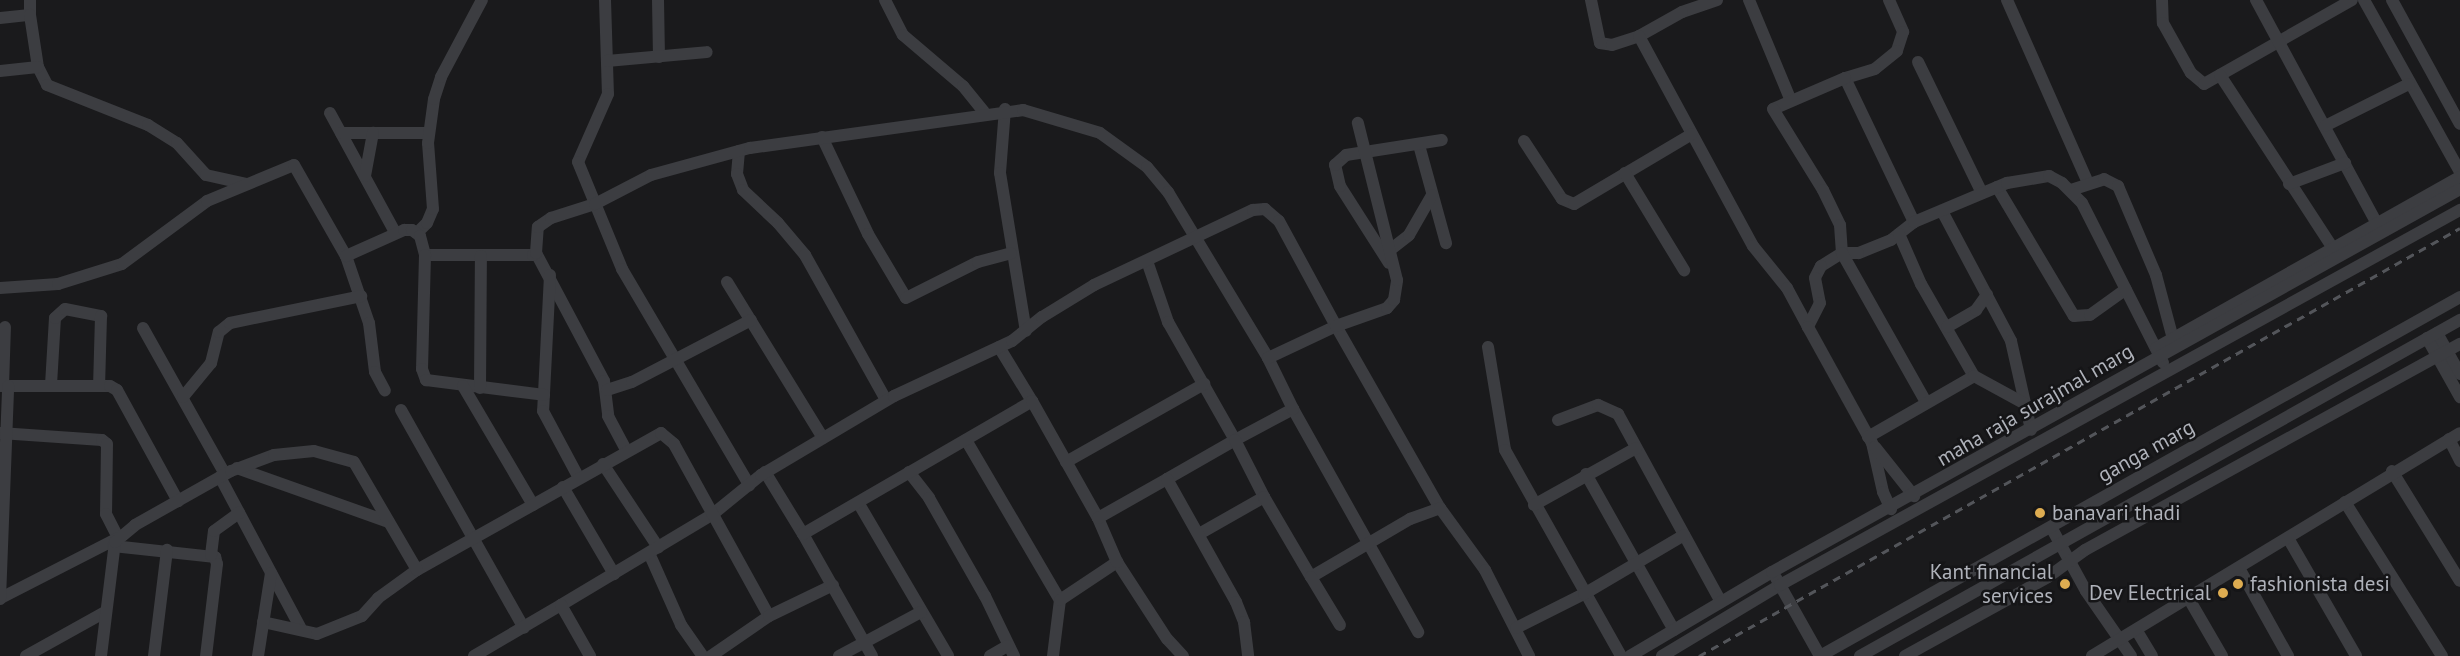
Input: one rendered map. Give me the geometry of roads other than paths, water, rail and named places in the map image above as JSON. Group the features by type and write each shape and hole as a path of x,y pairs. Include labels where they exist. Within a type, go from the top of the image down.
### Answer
{"street":[{"path":"30,0 38,67 47,85 58,92 148,125 177,143 206,175 249,184"},
{"path":"417,233 427,224 433,209 429,186 429,133 441,77 482,0"},
{"path":"604,0 608,94 578,162 622,269 677,358 749,485"},
{"path":"658,0 659,57"},
{"path":"885,0 903,35 963,86 984,112"},
{"path":"1591,0 1600,43 1612,45 1640,36 1682,12 1717,0"},
{"path":"1749,0 1791,101"},
{"path":"1889,0 1903,32 1897,51 1875,69 1845,78 1773,109 1840,225 1842,253 1926,402"},
{"path":"2007,0 2088,183"},
{"path":"2162,0 2163,23 2191,73 2204,84 2352,0"},
{"path":"2256,0 2376,222"},
{"path":"2364,0 2460,172"},
{"path":"2392,0 2460,124"},
{"path":"0,18 30,15"},
{"path":"1640,36 1754,246 1787,288 1870,440 1914,496"},
{"path":"607,61 707,52"},
{"path":"1918,62 1982,193"},
{"path":"0,71 38,67"},
{"path":"2220,75 2332,247"},
{"path":"1845,78 1914,222"},
{"path":"2325,126 2409,84"},
{"path":"1005,109 1000,173 1011,253 1026,331"},
{"path":"626,450 605,407 607,390 550,274 536,253 538,226 595,204 651,175 739,151 1005,109 1046,115 1100,133 1147,167 1167,192 1268,358 1293,409 1418,632"},
{"path":"330,113 395,232"},
{"path":"1268,358 1336,326 1387,308 1397,290 1390,250 1358,123"},
{"path":"341,133 429,133"},
{"path":"364,176 373,133"},
{"path":"1524,141 1567,204 1581,201 1692,134"},
{"path":"822,137 868,234 906,298 978,262 1011,253"},
{"path":"1395,273 1335,174 1337,160 1365,151 1442,140"},
{"path":"1419,145 1446,243"},
{"path":"739,151 737,174 743,190 778,223 805,255 886,400"},
{"path":"2289,184 2345,163"},
{"path":"0,288 58,284 122,264 207,201 294,165 346,256 369,322 375,372 386,391"},
{"path":"1625,173 1684,270"},
{"path":"1809,327 1820,303 1815,278 1821,266 1842,253 1858,253 1899,234 1914,222 1982,193 2032,176 2049,176 2071,190 2082,203 2168,372"},
{"path":"2158,353 2173,339 2376,222 2460,177"},
{"path":"2071,190 2104,179 2118,186 2156,275 2173,339"},
{"path":"1998,187 2074,316 2090,315 2126,288"},
{"name":"maha raja surajmal marg","path":"1630,656 1772,572 1891,509 2031,430 2158,353 2460,189"},
{"path":"1390,250 1409,235 1432,195"},
{"path":"474,656 490,652 524,628 712,514 765,472 886,400 999,347 1074,297 1253,210 1272,212 1440,508 1485,570 1529,656"},
{"name":"maha raja surajmal marg","path":"1662,656 1780,585 2460,210"},
{"path":"1942,211 2011,341 2031,430"},
{"path":"346,256 395,232 412,230 417,233 424,255 422,376 432,383 544,395"},
{"path":"1899,234 1921,284 1974,375 2027,405"},
{"path":"424,255 519,257 536,253"},
{"path":"480,388 481,256"},
{"path":"1147,261 1168,322 1235,440 1264,497 1340,625"},
{"path":"550,274 544,395 548,423 579,478"},
{"path":"727,282 823,438"},
{"path":"183,397 211,363 219,332 230,323 361,296"},
{"path":"1947,327 1976,310 1987,296"},
{"name":"ganga marg","path":"1820,656 2460,297"},
{"path":"51,385 55,318 65,309 101,316 99,386"},
{"path":"607,390 633,382 751,320"},
{"name":"ganga marg","path":"1860,656 2460,320"},
{"path":"5,327 1,599 115,542 178,501 237,468 293,451 333,454 354,462 417,570"},
{"path":"143,328 183,397 239,513 300,627"},
{"path":"2432,335 2460,397"},
{"path":"1905,656 2068,562 2460,344"},
{"path":"999,347 1098,519 1117,562 1167,639 1183,656"},
{"path":"1488,347 1505,450 1584,594 1621,656"},
{"path":"2442,355 2460,374"},
{"path":"1870,440 1926,402 1974,375"},
{"path":"1066,462 1204,384"},
{"path":"4,386 110,386 123,397 178,501"},
{"path":"463,386 533,505"},
{"path":"803,534 859,504 909,472 1032,401"},
{"path":"1558,420 1587,407 1608,407 1618,414 1721,602"},
{"path":"1098,519 1293,409"},
{"path":"401,410 476,539 524,628"},
{"path":"3,434 102,440 107,444 106,514 115,542 100,656"},
{"path":"263,622 324,633 362,616 378,598 417,570 476,539 626,450 655,435 666,434 769,616"},
{"path":"2094,656 2288,538 2392,471 2454,436 2460,461"},
{"path":"966,440 1060,600 1053,656"},
{"path":"1870,440 1883,492 1891,509"},
{"path":"1534,505 1636,448"},
{"path":"603,464 653,550 681,625 704,656"},
{"path":"237,468 388,522"},
{"path":"2392,471 2460,581"},
{"path":"765,472 833,585 872,656"},
{"path":"909,472 929,498 993,610 1011,651 990,656"},
{"path":"1586,474 1674,630"},
{"path":"1167,479 1199,534 1244,622 1248,656"},
{"path":"563,487 614,574"},
{"path":"1199,534 1264,497"},
{"path":"2345,502 2442,656"},
{"path":"859,504 948,656"},
{"path":"1311,577 1410,519 1440,508"},
{"path":"206,656 218,564 211,555 214,531 239,513"},
{"path":"2051,527 2068,562 2131,656"},
{"path":"1516,628 1584,594 1684,535"},
{"path":"2288,538 2356,656"},
{"path":"115,542 211,555"},
{"path":"154,656 166,550"},
{"path":"1060,600 1117,562"},
{"path":"2239,568 2288,656"},
{"path":"1772,572 1820,656"},
{"path":"258,656 271,573"},
{"path":"711,656 769,616 833,585"},
{"path":"2189,599 2222,656"},
{"path":"561,606 590,656"},
{"path":"26,656 42,652 105,612"},
{"path":"839,656 863,641 921,612"},
{"path":"2136,631 2152,656"}],"railway":[{"path":"1699,656 2460,228"}],"place":[{"name":"banavari thadi","path":"2040,513"},
{"name":"Kant financial services","path":"2065,584"},
{"name":"fashionista desi","path":"2238,584"},
{"name":"Dev Electrical","path":"2223,593"}]}
